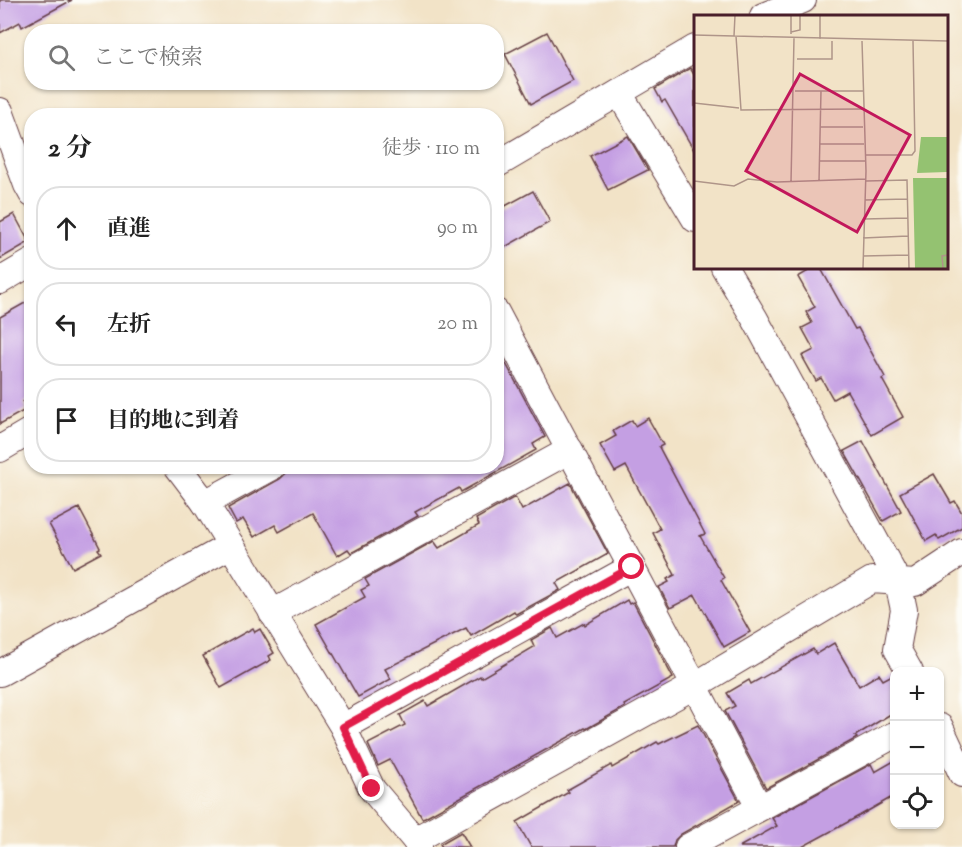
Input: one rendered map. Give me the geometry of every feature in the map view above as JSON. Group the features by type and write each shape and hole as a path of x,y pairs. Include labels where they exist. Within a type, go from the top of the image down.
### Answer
{"street":[{"path":"766,15 803,0"},
{"path":"504,160 694,49"},
{"path":"619,93 694,217"},
{"path":"1,115 24,177"},
{"path":"0,281 24,267"},
{"path":"725,268 755,319 898,582 904,610 897,649 907,667"},
{"path":"504,344 570,450 759,807"},
{"path":"0,449 24,435"},
{"path":"272,613 570,450"},
{"path":"183,474 205,503 343,727 372,789 417,843 694,686 872,580 915,583 962,552"},
{"path":"205,503 258,474"},
{"path":"0,673 231,545"},
{"path":"343,727 632,567"},
{"path":"688,847 890,737"},
{"path":"944,737 962,774"}],"building":[{"path":"0,0 72,0 22,27 20,22 0,33"},
{"path":"547,32 573,81 531,104 505,54"},
{"path":"690,68 694,74 694,150 665,100 662,102 655,89"},
{"path":"628,136 648,170 608,190 590,156"},
{"path":"533,191 550,222 504,248 504,207"},
{"path":"14,214 24,233 24,245 0,259 0,222"},
{"path":"813,268 821,268 855,329 858,328 885,377 882,379 903,417 872,435 847,391 833,399 821,378 816,381 802,356 814,350 802,328 812,323 806,312 815,307 798,277"},
{"path":"24,304 24,411 0,424 0,317"},
{"path":"504,360 545,437 533,444 536,450 504,468"},
{"path":"648,418 663,445 659,447 705,534 700,536 724,578 721,580 750,632 724,647 695,595 670,608 659,587 669,582 667,579 675,575 653,533 660,529 626,466 615,472 600,445 616,436 613,431 632,420 635,426"},
{"path":"863,441 901,511 883,521 844,451"},
{"path":"285,474 493,474 461,492 459,488 415,512 418,516 351,553 348,549 337,556 313,513 279,532 275,525 254,537 243,519 236,523 228,508"},
{"path":"934,474 951,503 955,501 962,513 962,527 939,540 936,535 926,541 900,493"},
{"path":"570,483 608,554 556,583 560,590 516,614 514,611 471,636 466,628 385,669 391,679 358,697 316,624 365,597 361,590 369,586 365,579 434,541 439,548 479,525 476,519 515,497 522,510"},
{"path":"79,508 101,553 73,568 49,524"},
{"path":"627,600 629,604 633,602 673,678 586,729 422,818 390,760 378,766 368,744 405,725 400,715 425,701 428,706 480,676 481,678 534,647 531,640 552,628 557,638 584,623 585,625"},
{"path":"253,628 255,632 260,629 274,653 269,656 271,660 221,688 203,656"},
{"path":"834,643 859,686 879,674 883,680 890,676 890,714 855,736 857,738 766,788 725,711 735,706 727,693 749,680 751,684 813,649 816,654"},
{"path":"698,725 739,801 681,834 675,840 673,847 531,847 517,822 611,765 612,768 657,742 659,744"},
{"path":"890,763 890,798 859,816 802,847 739,847 777,826 772,818 871,764 875,772"},
{"path":"461,832 470,847 442,847 440,844"}],"route":[{"path":"372,789 343,727 632,567"}]}
